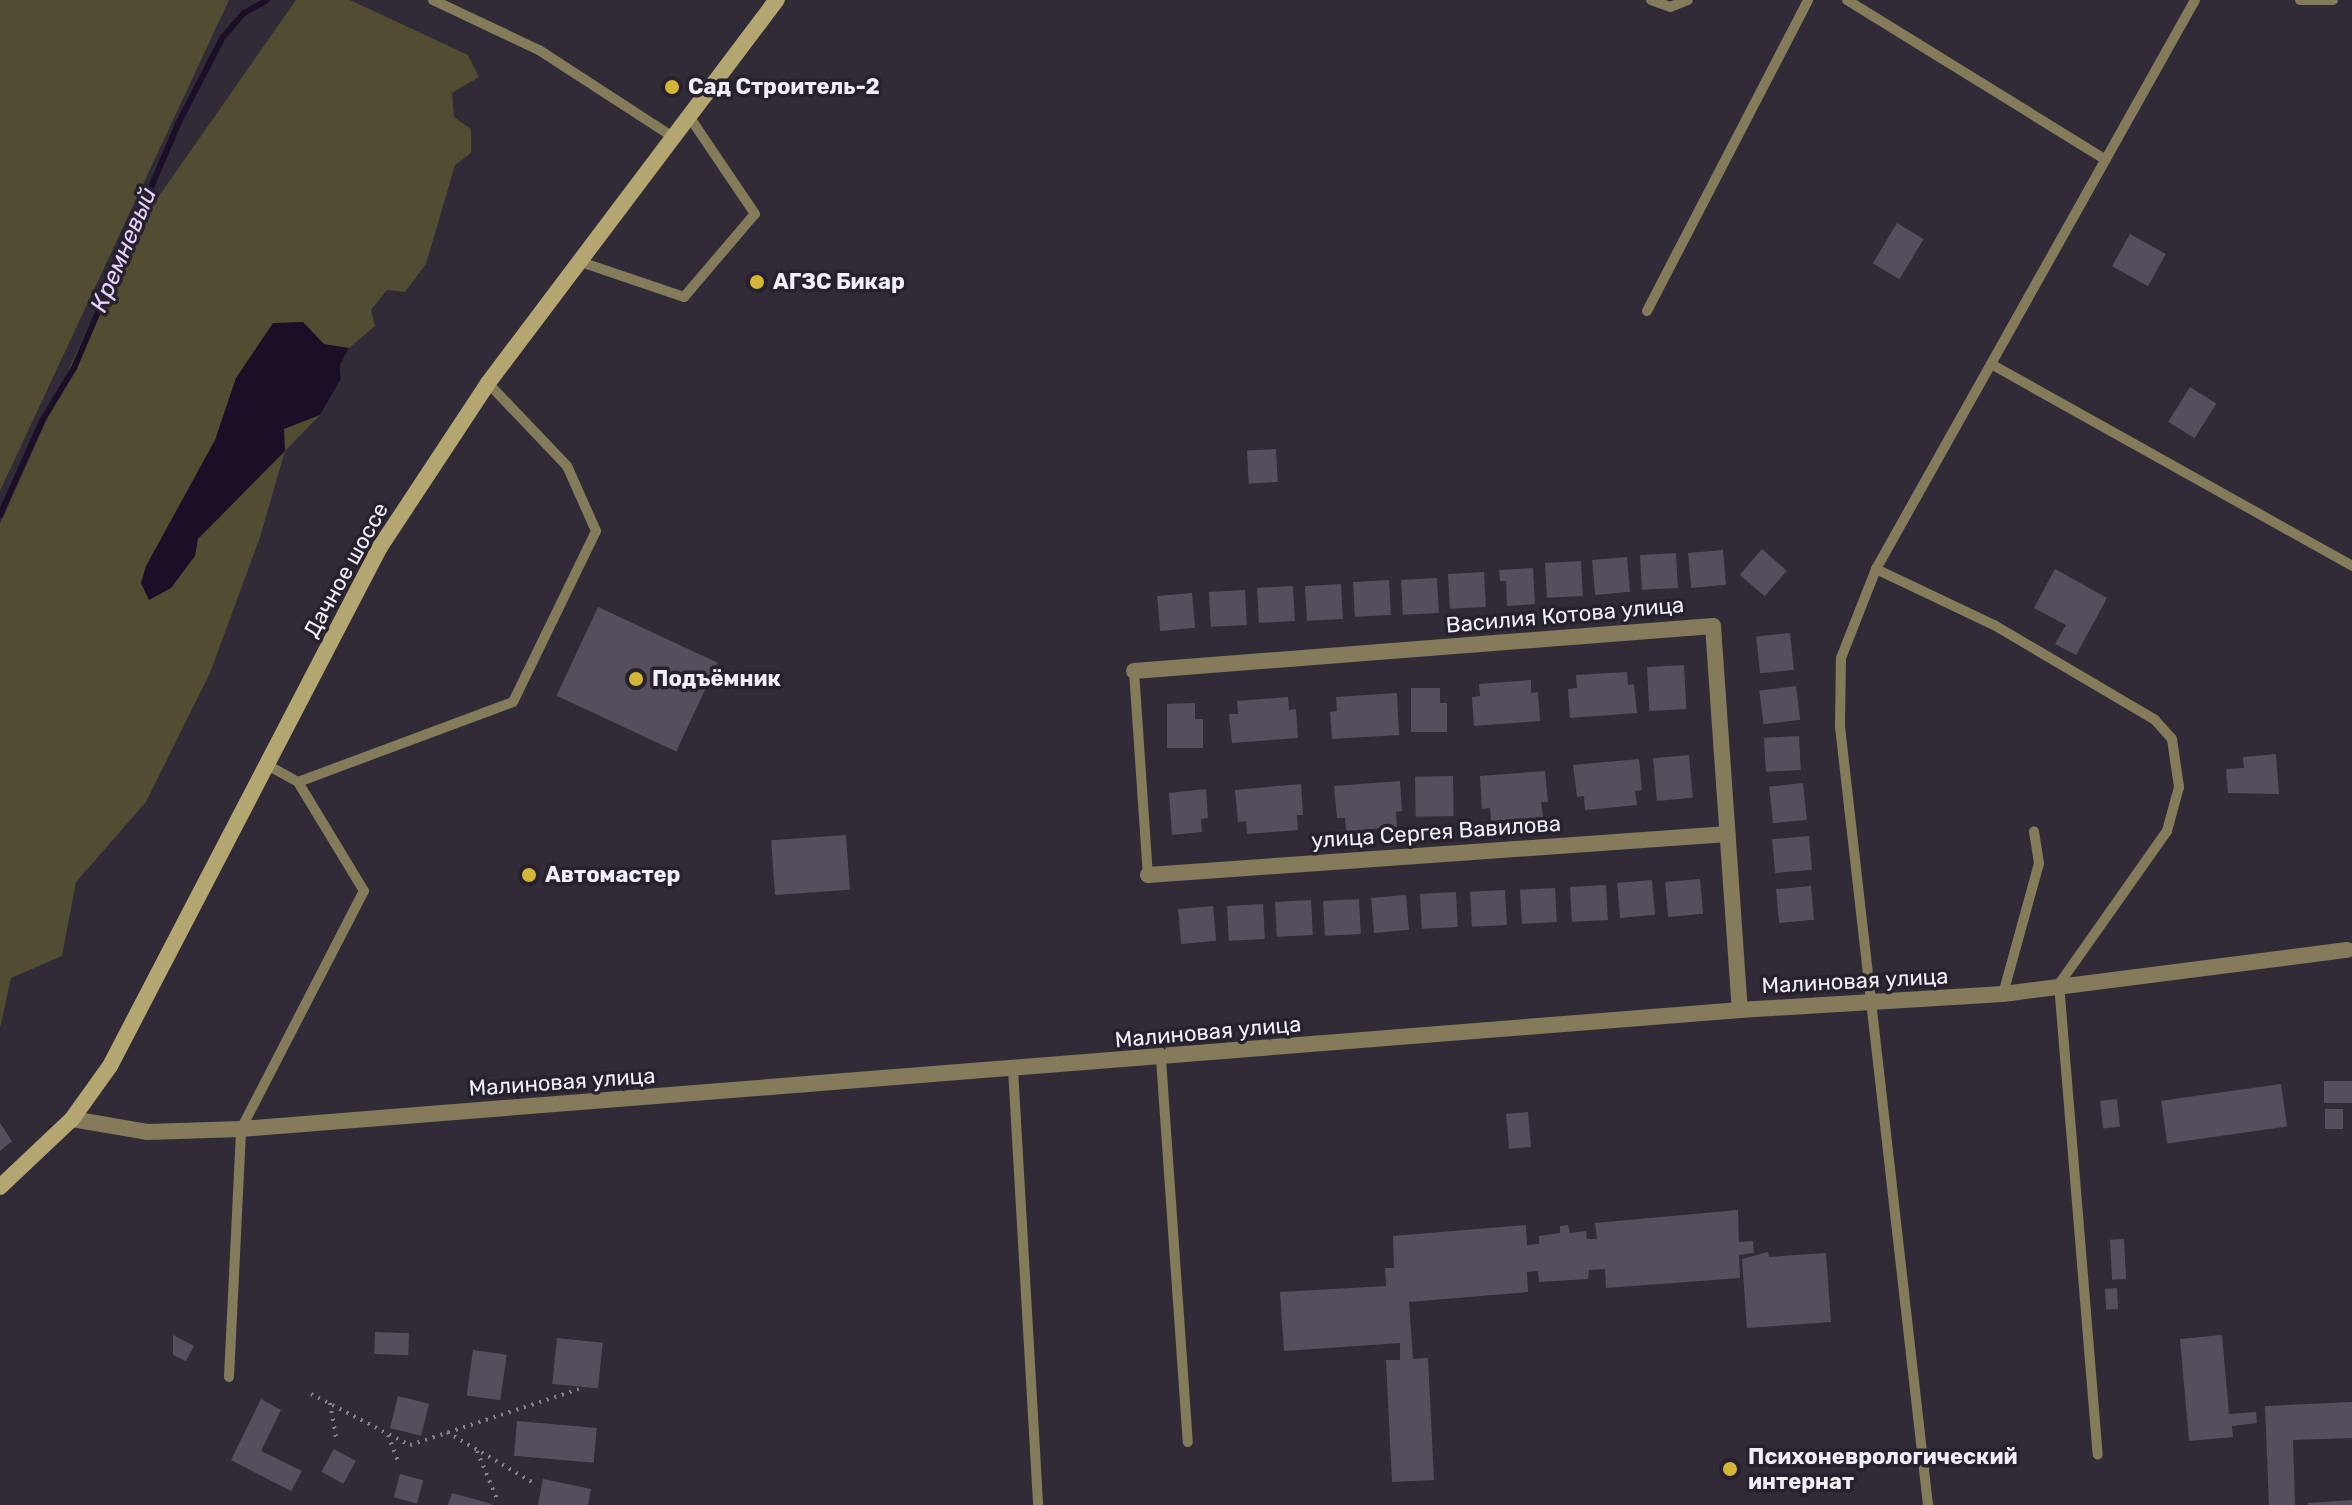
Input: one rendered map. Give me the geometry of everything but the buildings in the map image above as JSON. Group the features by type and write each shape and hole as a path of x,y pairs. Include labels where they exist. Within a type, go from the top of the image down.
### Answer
{"main road":[{"name":"Дачное шоссе","path":"0,1187 72,1119 110,1066 380,547 488,383 777,0"}],"street":[{"name":"Василия Котова улица","path":"1134,671 1713,626 1740,1010"},
{"name":"улица Сергея Вавилова","path":"1148,875 1728,834"},
{"name":"Малиновая улица","path":"72,1119 147,1132 241,1129 1161,1059 1740,1010 2003,994 2059,984 2350,948"}],"lane":[{"path":"433,0 539,50 673,137"},
{"path":"1651,0 1670,7 1688,0"},
{"path":"1647,311 1808,0"},
{"path":"1847,0 2106,160"},
{"path":"1928,1505 1840,727 1841,658 1876,569 2195,0"},
{"path":"2300,0 2333,0"},
{"path":"578,261 684,297 755,214 689,116"},
{"path":"1991,364 2352,566"},
{"path":"298,782 513,702 596,531 567,466 488,383"},
{"path":"1876,569 1994,625 2155,720 2172,739 2179,787 2167,831 2059,984 2098,1454"},
{"path":"1134,671 1148,875"},
{"path":"229,1377 241,1129 364,891 298,782 267,765"},
{"path":"2003,994 2039,863 2034,831"},
{"path":"1161,1059 1188,1442"},
{"path":"1013,1069 1038,1505"}],"path":[{"path":"311,1394 410,1445 585,1387"},
{"path":"330,1403 337,1441"},
{"path":"447,1432 532,1482"},
{"path":"387,1433 399,1464"},
{"path":"476,1449 497,1499"}],"shaded area":[{"path":"0,0 229,0 0,491"},
{"path":"296,0 350,0 468,55 479,77 452,93 454,117 471,129 471,153 455,165 426,264 405,292 387,290 371,310 375,326 349,348 340,365 341,379 320,415 285,451 260,537 210,673 146,802 76,882 62,956 11,978 0,1028 0,524 124,246"},
{"path":"303,322 324,344 349,348 340,365 341,379 320,415 284,429 285,451 198,539 195,556 171,588 149,600 141,583 146,566 215,440 236,378 273,323"}],"waterway":[{"name":"Кремневый","path":"0,515 42,421 74,368 178,124 223,37 244,13 267,0"}],"place":[{"name":"Сад Строитель-2","path":"672,87"},
{"name":"АГЗС Бикар","path":"757,282"},
{"name":"Подъёмник","path":"636,679"},
{"name":"Автомастер","path":"529,875"},
{"name":"Психоневрологический интернат","path":"1730,1469"}]}
